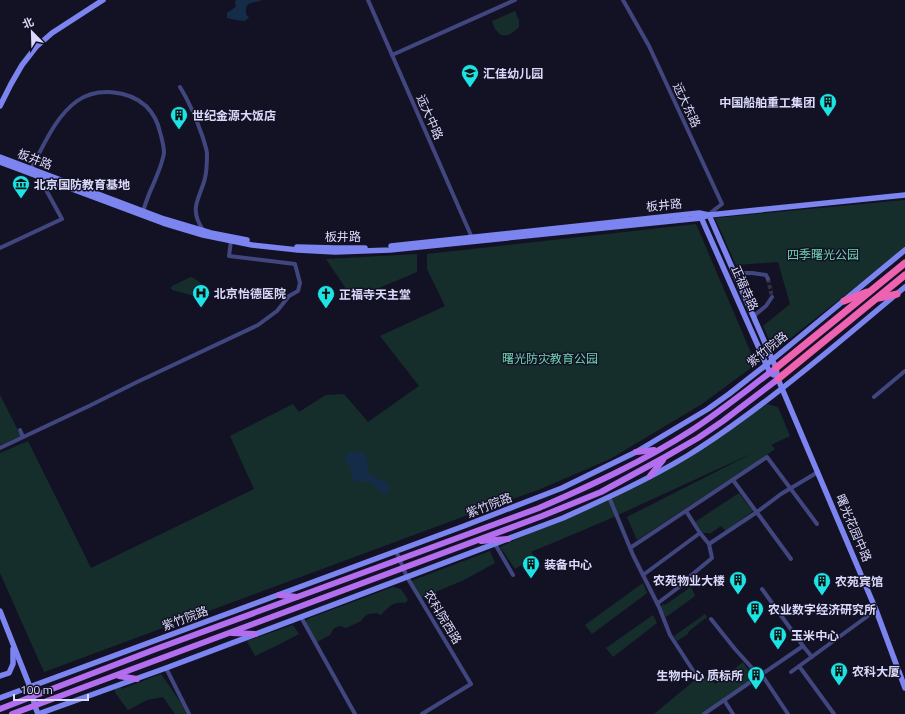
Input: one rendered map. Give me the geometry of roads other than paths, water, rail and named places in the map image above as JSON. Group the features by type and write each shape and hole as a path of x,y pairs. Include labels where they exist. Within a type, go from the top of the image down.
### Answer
{"highway":[{"name":"紫竹院路","path":"773,370 905,263"},
{"path":"778,379 905,275"},
{"path":"844,301 873,290"},
{"path":"876,298 897,294"}],"main road":[{"name":"紫竹院路","path":"0,709 156,649 540,508 596,483 692,430 724,408 773,370"},
{"path":"12,714 542,516 601,492 698,438 778,379"},
{"path":"636,452 659,449"},
{"path":"650,476 665,457"},
{"path":"474,541 508,539"},
{"path":"278,595 298,597"},
{"path":"231,633 255,634"},
{"path":"118,675 136,679"}],"street":[{"path":"0,106 22,65 36,47 52,33 103,0"},
{"name":"远大中路","path":"368,0 473,239"},
{"path":"392,55 515,0"},
{"name":"远大东路","path":"623,0 649,46 722,204 709,215"},
{"path":"180,87 190,104 207,151 205,179 196,202 196,216 198,223 203,230"},
{"path":"0,248 62,219 34,170 53,127 68,108 82,98 92,94 104,92 126,95 147,107 158,126 163,140 164,152 143,211"},
{"name":"板井路","path":"0,157 164,219 252,242 298,247 384,247 709,215"},
{"path":"0,162 163,223 202,235 252,245 336,252 390,250 473,239"},
{"path":"709,215 905,195"},
{"name":"正福寺路","path":"700,215 766,364 773,370"},
{"name":"正福寺路","path":"709,215 772,360 773,370"},
{"path":"0,448 144,378 258,325 277,311 289,296 298,291 300,283 295,264 228,256 231,241"},
{"name":"紫竹院路","path":"0,698 464,526 562,488 636,452 708,409 772,360 905,250"},
{"path":"733,270 738,273 766,275 768,279"},
{"path":"0,611 30,687 34,706 38,714 136,679 496,544 563,518 609,497 688,456 722,433 783,388 905,287"},
{"path":"754,318 756,314 766,306 772,297"},
{"name":"曙光花园中路","path":"773,370 783,388 876,610 905,688"},
{"path":"874,397 905,371"},
{"path":"20,430 23,437"},
{"path":"630,548 767,457 817,524"},
{"path":"709,544 757,512 780,494 818,472"},
{"path":"733,480 791,559"},
{"path":"609,497 630,548 658,603 670,635 696,675"},
{"path":"658,603 683,584 712,558 709,544 686,511"},
{"path":"643,575 700,533"},
{"path":"496,544 513,575"},
{"name":"农科院西路","path":"396,551 407,577 471,684 422,714"},
{"path":"762,589 812,657"},
{"path":"791,672 876,610"},
{"path":"301,617 355,714"},
{"path":"710,619 739,654 753,669 762,675 788,714"},
{"path":"0,676 9,673 13,664 13,645"},
{"path":"704,714 803,646"},
{"path":"799,666 834,714"},
{"path":"166,668 189,714"},
{"path":"724,700 733,714"}],"water":[{"path":"236,0 262,0 247,5 246,14 249,17 245,21 227,18 227,13 236,6"},
{"path":"357,451 363,453 367,459 368,472 388,484 390,488 388,492 385,494 383,493 369,482 357,482 353,480 351,469 345,460 349,453"}],"tunnel":[{"path":"768,279 772,297"}],"place":[{"name":"汇佳幼儿园","path":"470,88"},
{"name":"中国船舶重工集团","path":"828,117"},
{"name":"世纪金源大饭店","path":"179,130"},
{"name":"北京国防教育基地","path":"21,199"},
{"name":"北京怡德医院","path":"201,308"},
{"name":"正福寺天主堂","path":"326,309"},
{"name":"装备中心","path":"531,579"},
{"name":"农苑物业大楼","path":"738,595"},
{"name":"农苑宾馆","path":"822,596"},
{"name":"农业数字经济研究所","path":"755,624"},
{"name":"玉米中心","path":"778,650"},
{"name":"农科大厦","path":"839,686"},
{"name":"生物中心 质标所","path":"756,690"}],"park label":[{"name":"四季曙光公园","path":"823,254"},
{"name":"曙光防灾教育公园","path":"550,358"}]}
